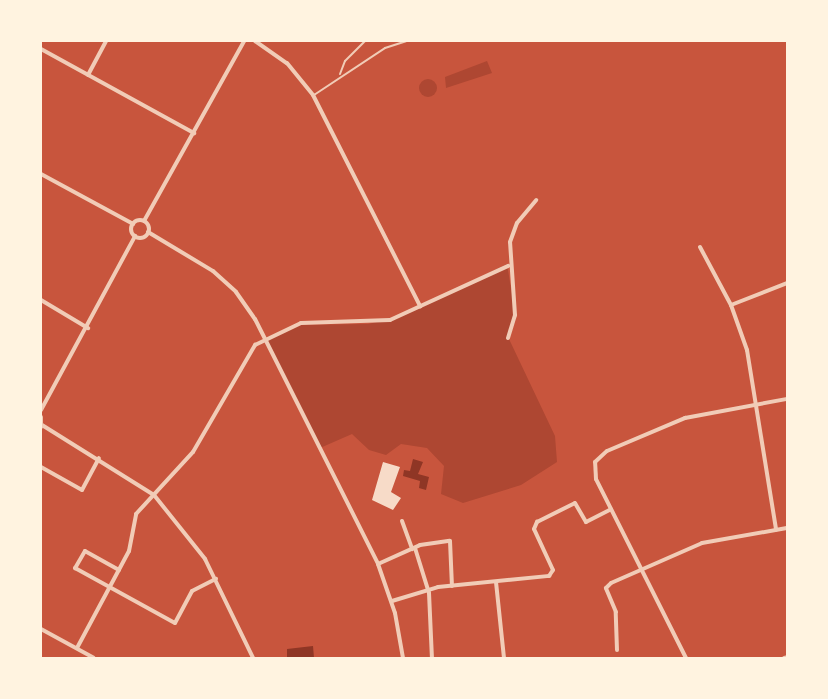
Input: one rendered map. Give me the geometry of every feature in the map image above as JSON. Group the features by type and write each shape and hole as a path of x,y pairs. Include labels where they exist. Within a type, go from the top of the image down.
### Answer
{"street":[{"path":"88,75 106,41"},
{"path":"41,174 133,224 144,221 244,41"},
{"path":"255,41 287,63 313,95 420,306"},
{"path":"41,49 194,134"},
{"path":"508,338 515,315 508,266 513,233 536,200"},
{"path":"144,221 148,232 223,279 247,306 265,338 378,564 392,601 403,658"},
{"path":"41,410 88,328 135,236 133,224"},
{"path":"135,236 148,232"},
{"path":"700,247 731,306 748,350 776,530"},
{"path":"77,648 132,543 136,514 193,452 246,356 265,338 302,323 376,323 420,306 508,266"},
{"path":"731,306 787,283"},
{"path":"41,300 88,328"},
{"path":"686,658 611,509 593,469 607,452 685,418 787,399"},
{"path":"41,417 42,426 99,458 154,495 194,542 216,579 253,658"},
{"path":"41,467 82,490 99,458"},
{"path":"392,601 428,590 452,586 549,576 553,570 534,529 537,522 575,503 586,522 611,509"},
{"path":"402,521 428,590 432,658"},
{"path":"617,650 616,612 606,588 632,573 643,572 702,543 787,528"},
{"path":"378,564 413,548 450,541 452,586"},
{"path":"119,570 85,551 76,568 175,623 192,591 216,579"},
{"path":"496,582 504,658"},
{"path":"41,629 94,658"}],"lane":[{"path":"340,74 345,61 365,41"},
{"path":"313,95 340,74 385,48 406,41"}],"shaded area":[{"path":"487,61 492,73 446,88 445,77"},
{"path":"424,79 432,79 437,84 435,95 424,97 419,92 419,84"},
{"path":"507,264 516,319 509,339 555,436 557,462 521,485 463,503 441,494 444,466 427,448 401,444 386,455 369,450 352,434 320,448 265,338 296,325 368,324 395,318"},
{"path":"413,459 423,462 418,474 429,477 426,490 419,488 420,481 403,476 404,470 410,471"},
{"path":"313,646 314,658 287,658 287,649"}],"building":[{"path":"383,462 400,467 391,492 401,498 393,510 372,500"}]}
